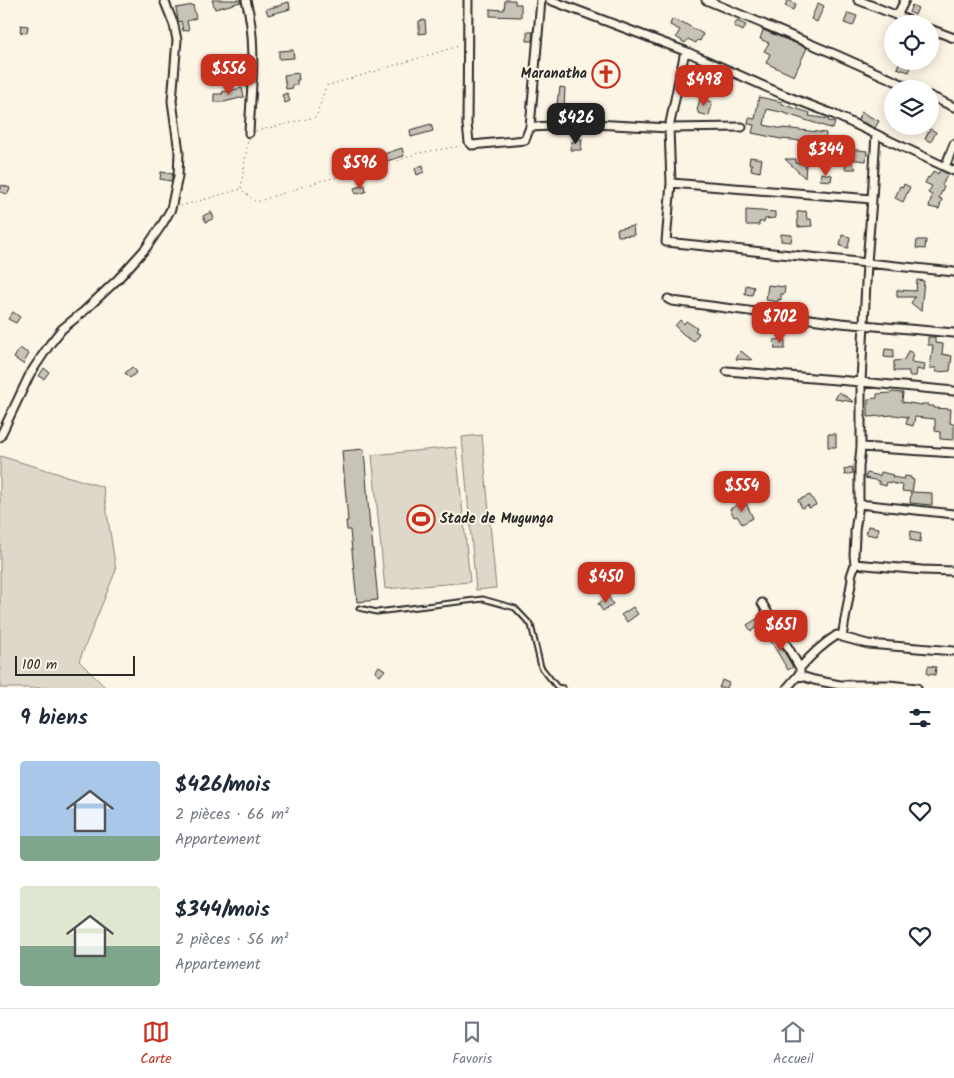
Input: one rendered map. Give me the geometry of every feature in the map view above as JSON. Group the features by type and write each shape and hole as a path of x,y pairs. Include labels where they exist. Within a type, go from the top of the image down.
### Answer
{"street":[{"path":"0,437 30,374 50,344 62,329 118,279 146,248 171,209 178,176 179,152 172,101 177,40 174,25 164,0"},
{"path":"246,0 250,13 253,46 249,133"},
{"path":"468,0 467,126 469,142 472,146 525,140 530,127 541,0"},
{"path":"550,0 685,51 784,95 834,114 954,171"},
{"path":"706,0 892,80"},
{"path":"858,0 895,15"},
{"path":"898,15 905,0"},
{"path":"939,32 954,38"},
{"path":"685,51 669,128 671,183 666,242 954,272"},
{"path":"939,100 954,107"},
{"path":"530,127 594,124 669,128 742,127"},
{"path":"842,637 851,576 855,564 855,531 859,504 858,466 861,447 861,382 876,134"},
{"path":"945,166 954,144"},
{"path":"671,183 872,198"},
{"path":"668,299 841,323 954,332"},
{"path":"727,371 954,391"},
{"path":"861,447 954,454"},
{"path":"859,504 954,514"},
{"path":"855,564 954,571"},
{"path":"762,603 799,672 814,680 840,685 889,685 917,688"},
{"path":"787,688 810,656 824,643 838,634 842,637 868,644 954,651"}],"lane":[{"path":"359,608 377,612 483,599 514,608 531,625 541,667 558,687 563,688"}],"path":[{"path":"241,189 249,133 316,117 326,86 467,44"},
{"path":"241,189 256,202 320,181 385,166 418,153 472,146"},
{"path":"171,209 241,189"}],"shaded area":[{"path":"482,435 496,588 476,590 462,437"},
{"name":"Stade de Mugunga","path":"456,447 470,582 385,589 372,455"},
{"path":"0,456 103,487 116,570 79,661 106,688 0,688"}],"building":[{"path":"212,0 240,0 241,2 215,9"},
{"path":"505,0 515,0 515,4 521,4 521,17 490,16 490,9 504,10"},
{"path":"788,0 796,4 793,10 785,6"},
{"path":"289,2 290,9 268,15 266,9"},
{"path":"818,3 824,6 817,22 811,19"},
{"path":"193,5 196,18 187,21 189,30 183,31 181,21 178,22 176,8"},
{"path":"912,5 918,8 915,15 909,12"},
{"path":"848,13 857,16 853,26 844,23"},
{"path":"672,19 682,22 703,34 700,41 697,40 696,43 688,39 685,43 676,37 680,30 670,25"},
{"path":"425,20 426,33 419,34 419,21"},
{"path":"737,21 746,25 743,31 734,26"},
{"path":"21,25 28,26 27,33 20,32"},
{"path":"763,30 807,48 794,76 766,63 770,54 764,51 769,43 760,39"},
{"path":"527,32 533,32 532,41 527,41"},
{"path":"293,50 294,58 279,59 279,51"},
{"path":"298,73 299,80 297,80 297,85 292,85 293,88 286,89 284,75"},
{"path":"560,87 565,88 564,108 575,109 574,117 556,116"},
{"path":"242,88 244,97 224,102 214,102 214,94 223,94 222,92"},
{"path":"287,93 290,101 285,103 282,95"},
{"path":"759,97 782,102 782,104 810,113 809,116 829,119 828,121 835,122 833,129 767,109 764,125 783,129 826,133 825,143 781,139 752,133 754,125 748,124 749,118 755,119"},
{"path":"700,99 712,102 709,116 698,113"},
{"path":"861,112 879,121 875,128 858,120"},
{"path":"431,124 433,131 411,137 410,130"},
{"path":"927,135 934,135 931,142 925,139"},
{"path":"574,139 582,139 581,150 570,150 571,142 574,142"},
{"path":"402,148 404,156 380,163 378,156"},
{"path":"848,149 867,151 866,161 849,159 856,169 845,169"},
{"path":"750,157 762,159 760,172 751,170 752,164 749,164"},
{"path":"785,159 796,159 796,163 806,164 805,178"},
{"path":"423,165 424,172 417,175 415,168"},
{"path":"940,170 948,174 942,185 944,186 939,198 942,199 939,209 929,207 932,195 928,193 932,186 925,183 934,171 938,174"},
{"path":"161,172 173,174 171,181 160,179"},
{"path":"821,173 832,175 831,181 820,180"},
{"path":"904,184 910,187 903,202 895,198 900,186 903,187"},
{"path":"2,185 10,188 8,194 0,192"},
{"path":"365,185 366,192 356,194 354,188"},
{"path":"746,210 775,212 775,218 765,219 764,222 759,222 759,225 746,225"},
{"path":"806,211 807,219 811,219 812,226 798,227 797,212"},
{"path":"211,212 214,218 206,222 203,216"},
{"path":"633,226 634,235 618,236 617,229"},
{"path":"781,234 792,235 791,242 781,241"},
{"path":"842,235 850,237 848,248 840,246"},
{"path":"917,240 926,240 925,249 916,248"},
{"path":"917,280 924,281 921,311 911,303 915,297 897,297 897,290 916,291"},
{"path":"746,285 754,287 752,295 745,294"},
{"path":"768,285 785,287 784,294 781,294 781,300 778,299 778,302 766,300"},
{"path":"13,312 20,317 16,323 8,319"},
{"path":"680,320 684,324 686,321 697,328 695,331 699,333 694,341 675,326"},
{"path":"928,337 935,337 935,343 943,344 942,354 952,356 950,371 936,372 936,368 930,368 933,345 928,345"},
{"path":"785,339 785,349 775,349 774,340"},
{"path":"20,348 29,354 23,364 14,358"},
{"path":"885,349 894,350 893,358 884,357"},
{"path":"741,351 752,360 736,359"},
{"path":"908,351 913,353 911,362 925,364 924,371 917,369 916,376 909,376 909,371 894,371 894,361 904,360"},
{"path":"132,367 137,372 130,378 125,373"},
{"path":"44,368 49,372 44,379 39,376"},
{"path":"839,392 854,402 835,399"},
{"path":"903,393 902,402 928,404 928,406 934,406 934,408 951,409 950,423 954,424 954,440 940,439 940,432 935,431 935,419 915,417 913,426 906,424 908,417 894,415 868,417 868,399 877,398 877,394"},
{"path":"828,434 836,434 836,447 828,447"},
{"path":"364,449 378,600 357,602 350,530 347,530 346,521 348,521 342,451"},
{"path":"852,467 853,473 845,475 844,469"},
{"path":"881,472 893,475 892,477 904,479 905,476 911,477 914,480 912,492 932,493 932,505 910,503 911,492 902,491 903,486 901,485 887,482 886,486 879,484 879,481 865,478 867,473 880,476"},
{"path":"810,495 816,505 809,508 808,505 802,508 798,500"},
{"path":"745,501 753,518 742,524 737,516 734,517 730,509"},
{"path":"868,526 879,528 877,536 866,534"},
{"path":"911,531 921,533 920,542 910,540"},
{"path":"608,596 613,604 603,611 598,604"},
{"path":"633,607 638,614 627,622 621,615"},
{"path":"763,615 766,621 751,631 747,625"},
{"path":"774,635 793,667 788,670 769,638"},
{"path":"379,666 385,670 380,676 375,672"},
{"path":"928,666 936,667 935,675 927,674"},
{"path":"722,680 729,683 727,688 719,688"}],"place":[{"name":"Maranatha","path":"606,74"},
{"name":"Stade de Mugunga","path":"421,519"}]}
